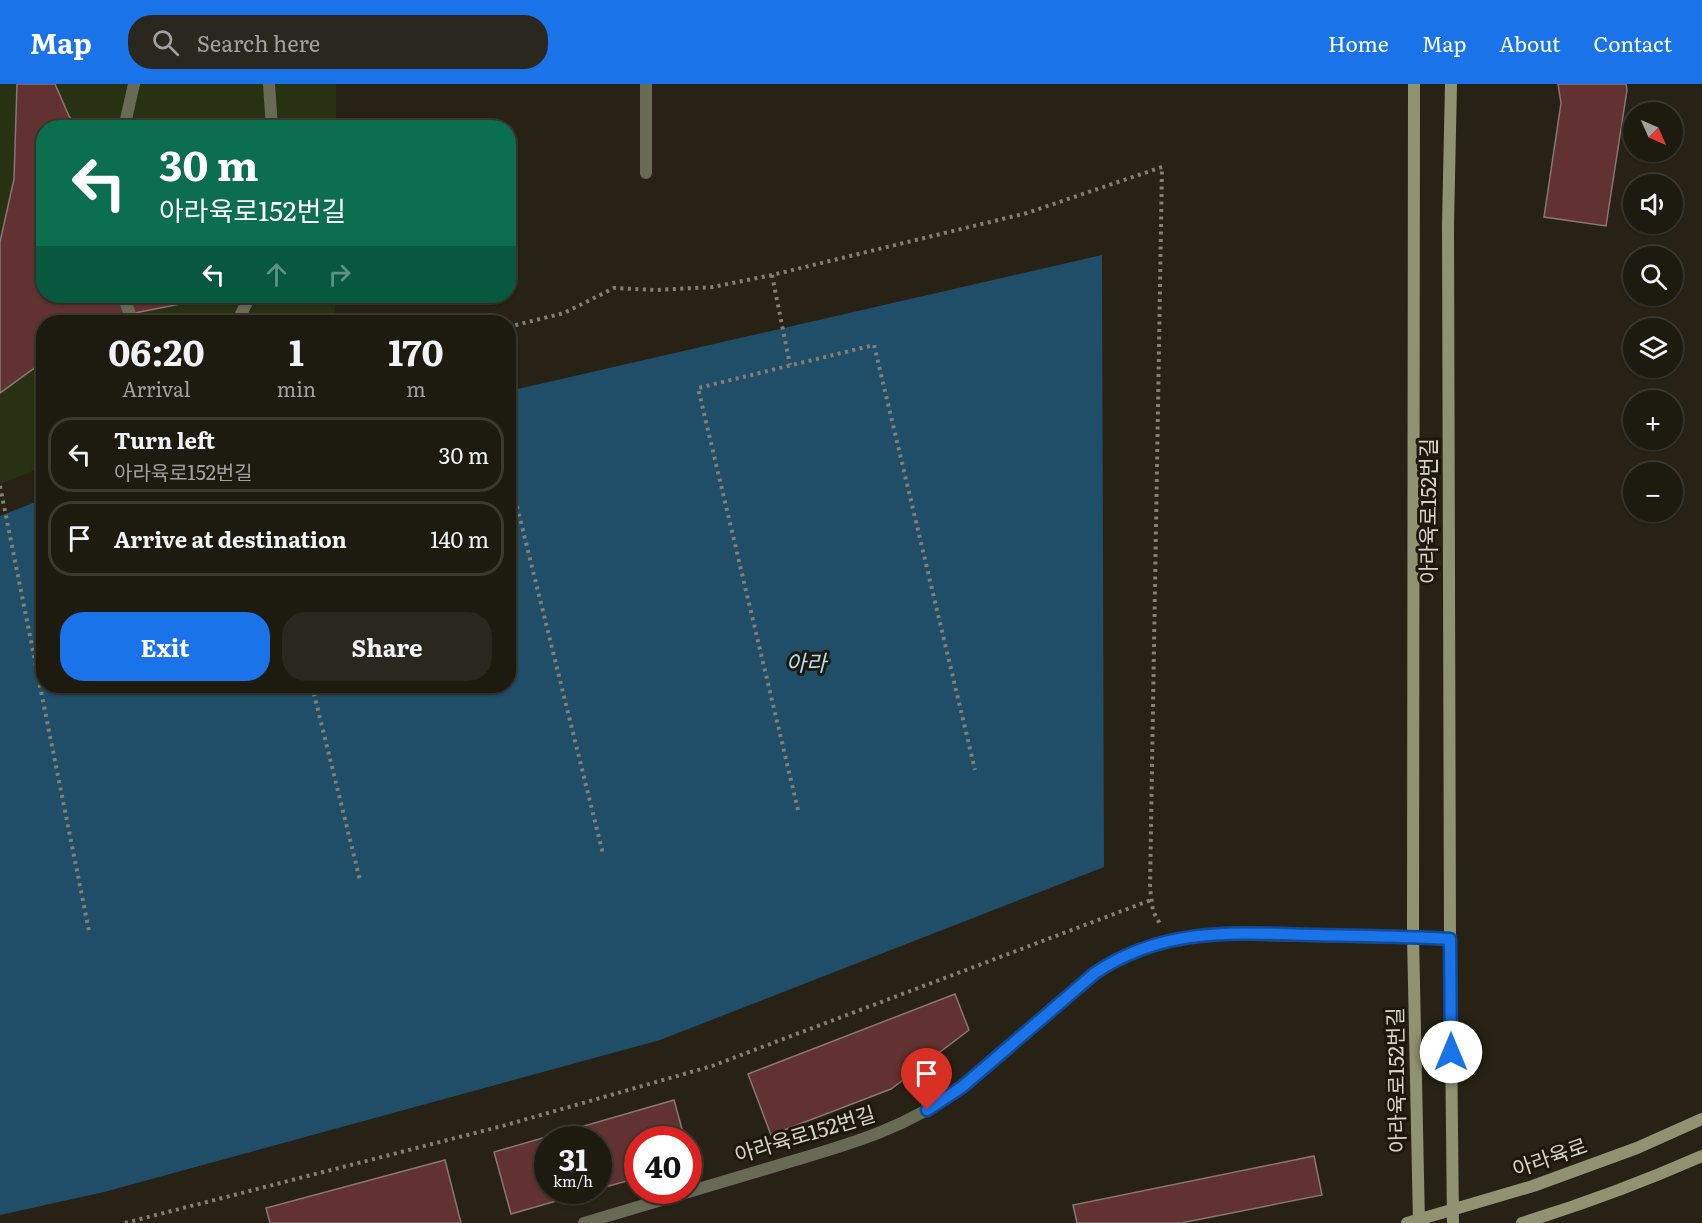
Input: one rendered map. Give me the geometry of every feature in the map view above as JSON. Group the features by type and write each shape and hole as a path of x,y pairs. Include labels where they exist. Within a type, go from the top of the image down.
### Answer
{"street":[{"path":"126,120 134,84"},
{"path":"269,84 271,120"},
{"path":"646,84 646,173"},
{"name":"아라육로152번길","path":"1414,84 1415,1222"},
{"name":"아라육로152번길","path":"1452,84 1448,225 1453,1223"},
{"name":"아라육로152번길","path":"584,1223 861,1140 907,1121 962,1087 1095,973 1130,953 1169,941 1214,934 1413,936 1450,939"},
{"name":"아라육로","path":"1415,1222 1533,1186 1637,1149 1702,1119"},
{"path":"1522,1223 1585,1204 1702,1156"}],"path":[{"path":"516,325 564,313 614,288 656,290 713,286 772,275 1027,213 1162,166 1150,853 1153,911 1169,941"},
{"path":"772,275 790,365"},
{"path":"798,810 698,388 874,345 975,770"},
{"path":"0,486 36,666"},
{"path":"516,502 603,854"},
{"path":"41,693 89,931"},
{"path":"314,693 360,880"},
{"path":"125,1223 506,1125 712,1066 1151,900"}],"green space":[{"path":"0,84 336,84 336,120 36,120 36,303 335,303 335,315 36,315 36,470 0,484"}],"water":[{"name":"아라","path":"1102,255 1104,867 660,1040 104,1192 0,1215 0,516 36,502 36,693 516,693 516,389"}],"building":[{"path":"17,84 55,84 72,120 36,120 36,303 185,303 125,315 36,315 36,367 0,393 0,242 14,179"},
{"path":"1558,84 1626,84 1627,90 1625,102 1623,102 1623,116 1606,226 1544,217 1561,103"},
{"path":"955,994 969,1030 891,1089 771,1135 748,1074"},
{"path":"674,1100 681,1126 624,1126 624,1182 612,1185 612,1126 584,1126"},
{"path":"534,1140 534,1204 546,1204 511,1214 494,1152"},
{"path":"1314,1156 1322,1195 1181,1223 1077,1223 1073,1205"},
{"path":"445,1160 461,1223 270,1223 266,1208"}],"route":[{"path":"927,1110 962,1087 1095,973 1113,961 1147,946 1193,936 1289,934 1413,936 1450,939 1451,1052"}]}
